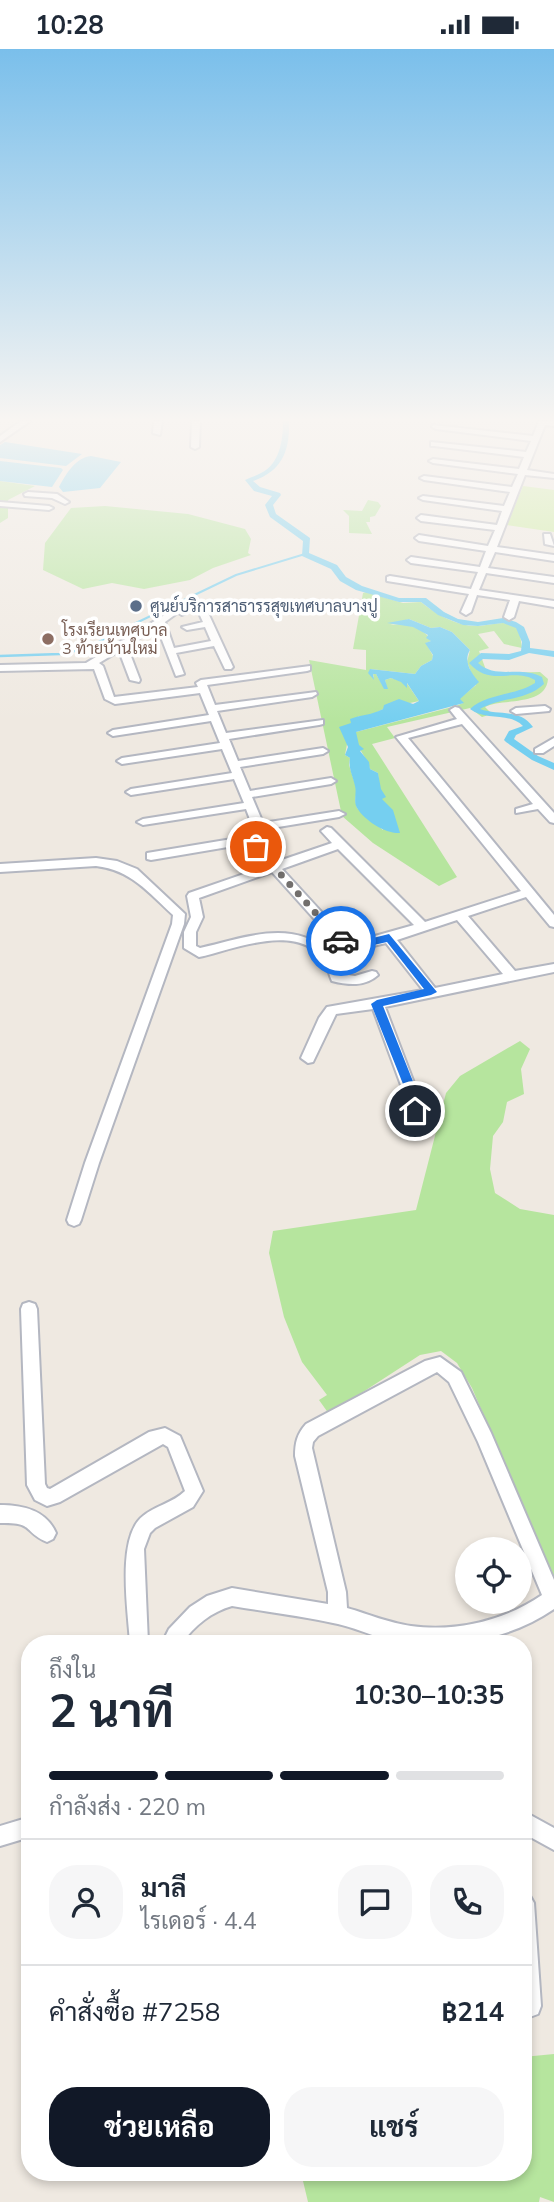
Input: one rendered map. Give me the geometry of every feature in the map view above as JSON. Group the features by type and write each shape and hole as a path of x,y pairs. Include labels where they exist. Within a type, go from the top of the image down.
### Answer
{"street":[{"path":"446,521 499,529"},
{"path":"466,612 502,521"},
{"path":"547,536 548,542 554,544"},
{"path":"419,538 554,558"},
{"path":"411,560 554,580"},
{"path":"390,579 554,604"},
{"path":"509,617 515,599"},
{"path":"182,612 199,604 228,667"},
{"path":"90,665 171,614"},
{"path":"160,621 180,674"},
{"path":"187,627 208,624"},
{"path":"171,651 217,643"},
{"path":"122,645 135,680"},
{"path":"0,671 98,666 110,699 115,701 204,689"},
{"path":"151,856 264,837 201,683 307,668"},
{"path":"0,671 101,669"},
{"path":"113,733 312,694"},
{"path":"516,711 551,709"},
{"path":"455,710 554,820"},
{"path":"464,720 401,737 554,923"},
{"path":"122,761 319,722"},
{"path":"539,751 554,741"},
{"path":"131,792 323,751"},
{"path":"143,822 331,781"},
{"path":"520,811 541,805"},
{"path":"259,827 339,814"},
{"path":"327,831 422,926"},
{"path":"331,959 309,941 293,938 266,938 199,953 190,948 190,932 197,917 193,896 340,844"},
{"path":"256,847 347,948"},
{"path":"0,868 113,864 133,872 179,914 178,924 74,1220"},
{"path":"372,975 356,981 338,979 332,972 331,959 333,955 347,948 389,938 529,892"},
{"path":"460,915 513,977"},
{"path":"389,938 431,992"},
{"path":"309,1058 331,1010 377,1004 554,968"},
{"path":"377,1004 415,1104 413,1118"},
{"path":"29,1309 36,1485 41,1494 47,1498 54,1496 155,1438 165,1436 174,1442 194,1491 188,1501 155,1517 139,1537 135,1549 139,1635"},
{"path":"177,1635 188,1622 218,1599 232,1597 338,1615 411,1635 469,1635 536,1612 554,1600 480,1426 455,1377 440,1364 431,1366 312,1430 305,1437 304,1456 337,1592 338,1615"},
{"path":"0,1514 28,1515 47,1533"},
{"path":"532,1827 554,1840"},
{"path":"0,1836 21,1830"}],"green space":[{"path":"61,521 216,521 245,529 251,539 248,553 251,555 213,568 190,580 144,589 112,583 83,589 43,570 45,543"},
{"path":"349,521 370,521 366,522 372,534 349,533"},
{"path":"508,521 554,521 554,532 507,525"},
{"path":"363,593 403,603 421,602 440,615 461,624 514,625 519,628 522,648 504,644 494,631 478,634 489,648 479,651 486,670 492,673 540,672 548,679 540,694 531,698 485,707 492,714 482,717 470,708 387,727 395,738 372,744 457,877 439,886 373,843 342,816 309,660 366,670 366,650 353,649","holes":["409,619 431,628 440,627 452,632 470,650 467,662 476,685 459,699 463,703 456,706 356,732 357,742 370,769 378,773 383,830 357,808 357,790 349,765 350,758 345,755 351,723 359,716 370,716 383,709 419,701 406,682 391,678 385,680 385,689 373,673 374,679 370,669 415,674 421,666 432,660 433,656 426,643 431,641 424,632 414,627 390,625"]},
{"path":"520,1041 530,1049 521,1069 524,1094 507,1102 503,1122 493,1136 490,1169 495,1193 520,1209 554,1215 554,1579 472,1388 457,1363 441,1351 420,1355 329,1414 319,1400 327,1395 302,1362 284,1317 269,1253 273,1231 416,1210 446,1093 460,1076"},
{"path":"554,2054 554,2202 540,2197 539,2202 308,2202 303,2181 532,2181 532,2056"}],"water":[{"path":"409,619 431,628 440,627 452,632 470,650 468,663 479,682 460,699 464,703 356,732 359,745 364,749 360,751 369,762 370,769 378,773 381,789 386,797 382,799 393,810 400,833 394,833 376,826 357,808 350,758 345,755 348,747 339,727 351,723 350,719 383,709 384,705 399,699 413,704 419,701 407,683 407,688 391,678 385,680 388,689 384,689 376,674 373,674 374,680 368,673 370,669 415,674 421,666 432,660 433,655 425,643 431,641 426,638 428,635 413,627 387,623"}],"waterway":[{"path":"282,521 307,540 305,554 334,567 343,579 359,588 399,600 423,600 441,614 470,624 503,621 514,623 520,627 526,642 525,650"},
{"path":"111,635 236,575 305,554"},
{"path":"0,656 60,654 89,648 114,633"},
{"path":"525,650 554,654"},
{"path":"525,650 525,653 509,657 481,656 473,663 489,674 531,674 539,679 540,684 522,694 487,702 474,709 524,721 528,727 512,733 509,740 554,767"}],"way so far":[{"path":"256,847 309,909 341,941"}],"place":[{"name":"ศูนย์บริการสาธารรสุขเทศบาลบางปู","path":"136,606"},
{"name":"โรงเรียนเทศบาล 3 ท้ายบ้านใหม่","path":"48,639"}],"route":[{"path":"341,941 347,948 389,938 431,992 377,1004 412,1094 415,1111"}]}
